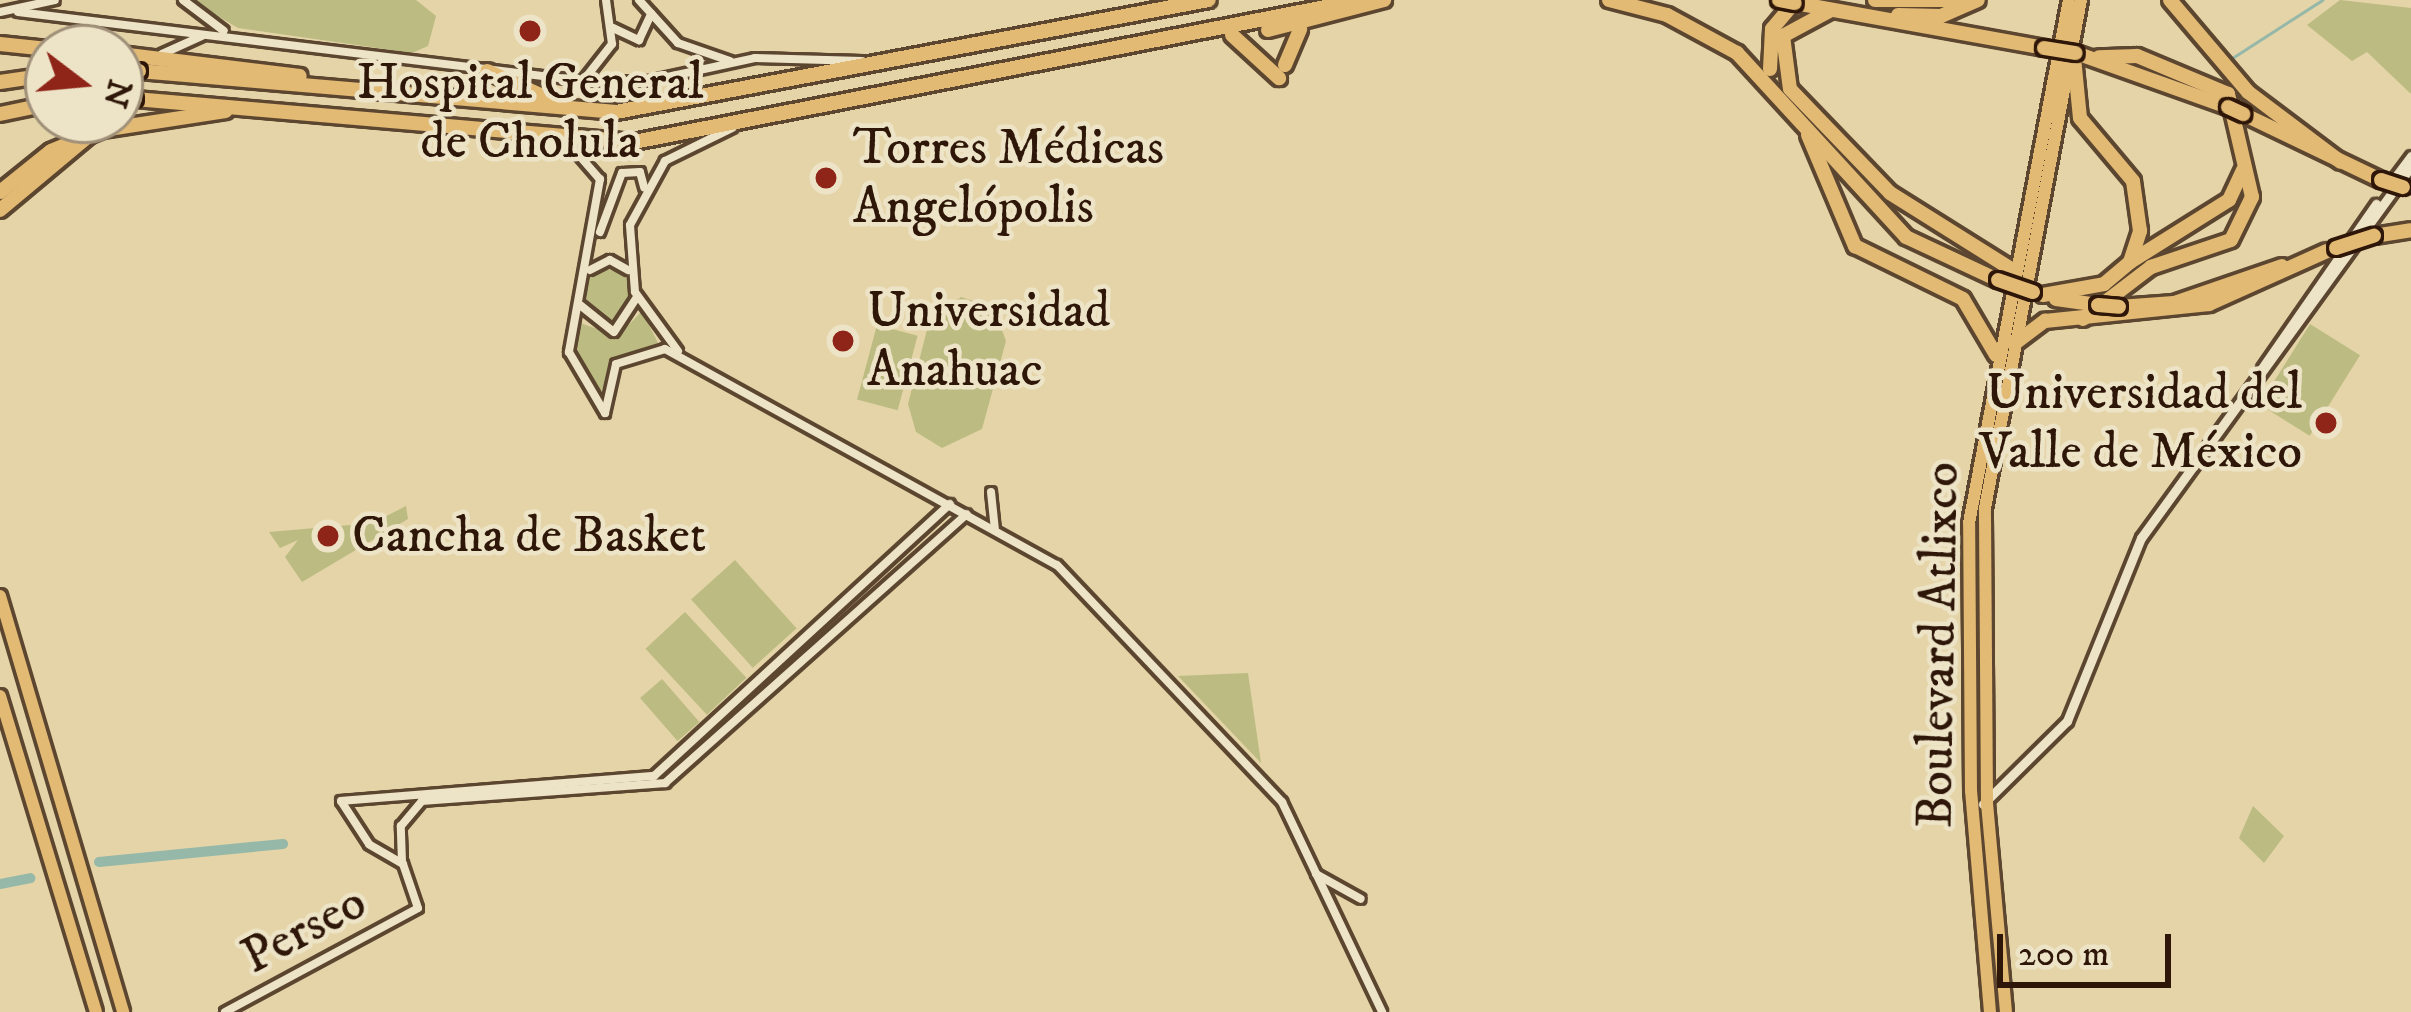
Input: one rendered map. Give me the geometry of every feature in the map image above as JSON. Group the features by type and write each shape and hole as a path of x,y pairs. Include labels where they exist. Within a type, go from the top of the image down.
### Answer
{"highway":[{"path":"1123,18 1152,0"},
{"path":"144,63 571,110 666,106 1209,0"},
{"path":"144,102 433,123 608,143 739,124 1360,0"},
{"path":"1232,35 1282,72 1288,38 1384,0"},
{"path":"1609,0 1708,33 1780,89 1875,209 1930,253 2038,294 2120,307 2174,303 2374,236 2411,230"},
{"path":"1875,0 1959,0"},
{"path":"1849,14 1932,18 1978,0"},
{"path":"2170,0 2248,92 2341,162"},
{"path":"1780,89 1768,42 1790,1 2086,57 2236,111 2407,188"},
{"path":"1832,10 1794,22 1778,50 1785,82 1890,193 2011,269"},
{"path":"1101,54 1316,24"},
{"path":"2083,319 2146,269 2239,232 2251,204 2246,160 2223,90 2126,52 2086,57"},
{"path":"2086,57 2080,118 2139,195 2130,262"},
{"path":"487,71 571,110"},
{"path":"144,122 230,111 433,123"},
{"path":"1802,119 1850,241 1964,299 1996,355"},
{"path":"1824,126 1875,209"},
{"path":"0,192 76,144"},
{"path":"0,210 82,144"},
{"path":"2038,294 2095,288 2229,200 2246,160"},
{"path":"2014,344 2040,323 2194,308 2332,250"}],"main road":[{"name":"Boulevard Atlixco","path":"2006,1012 1987,804 1983,545 2054,122 2068,0"},
{"name":"Boulevard Atlixco","path":"1987,1012 1972,806 1969,523 2011,269 2054,122 2086,57 2081,0"},
{"path":"2221,431 2411,156"},
{"path":"1972,806 1987,804 2067,721 2140,538 2411,167"},
{"path":"0,596 2,620 123,1012"},
{"path":"0,696 96,1012"}],"street":[{"path":"18,12 55,0"},
{"path":"183,0 231,34"},
{"path":"583,81 613,27 606,0"},
{"path":"639,0 678,44 731,62"},
{"path":"0,12 231,34 583,81 731,62 875,64"},
{"path":"613,27 639,40 651,14"},
{"path":"144,62 204,35"},
{"path":"644,189 681,149 739,124"},
{"path":"503,133 591,163 603,194 570,360 601,409 610,373 655,347 662,336"},
{"path":"594,241 620,174 640,172 644,189 629,271 638,297 662,336 686,357"},
{"path":"586,274 610,260 629,271"},
{"path":"580,304 589,322 614,332 638,297"},
{"path":"655,347 686,357 1057,565 1132,636 1282,802 1382,1012"},
{"path":"991,492 996,530"},
{"path":"743,716 734,706 950,504"},
{"path":"403,864 401,826 422,801 658,785 743,716 967,514"},
{"name":"Perseo","path":"225,1012 414,913 420,890 403,864 369,844 341,801 654,776 734,706"},
{"path":"1313,871 1361,899"}],"shaded area":[{"path":"191,0 416,0 436,16 428,46 412,53 238,28"},
{"path":"2340,0 2411,8 2411,94 2367,52 2352,61 2307,25"},
{"path":"608,270 627,278 635,297 627,316 608,324 589,316 581,297 589,278"},
{"path":"961,297 994,308 1006,341 982,429 942,448 916,432 908,404 929,322"},
{"path":"642,311 658,343 621,356 601,392 588,393 572,361 580,323 618,336"},
{"path":"2310,324 2360,355 2310,436 2260,405"},
{"path":"877,325 918,336 898,410 857,399"},
{"path":"406,506 408,519 302,582 285,557 298,540 280,548 269,532 373,523"},
{"path":"735,560 797,628 753,668 691,599"},
{"path":"685,612 746,678 707,715 646,649"},
{"path":"1248,673 1261,763 1178,676"},
{"path":"662,679 699,722 678,741 640,698"},
{"path":"2253,806 2284,836 2264,863 2239,838"}],"waterway":[{"path":"2229,60 2322,0"},
{"path":"99,862 283,844"},
{"path":"0,884 30,878"}],"place":[{"name":"Hospital General de Cholula","path":"530,31"},
{"name":"Torres Médicas Angelópolis","path":"826,178"},
{"name":"Universidad Anahuac","path":"843,341"},
{"name":"Universidad del Valle de México","path":"2326,423"},
{"name":"Cancha de Basket","path":"328,536"}]}
